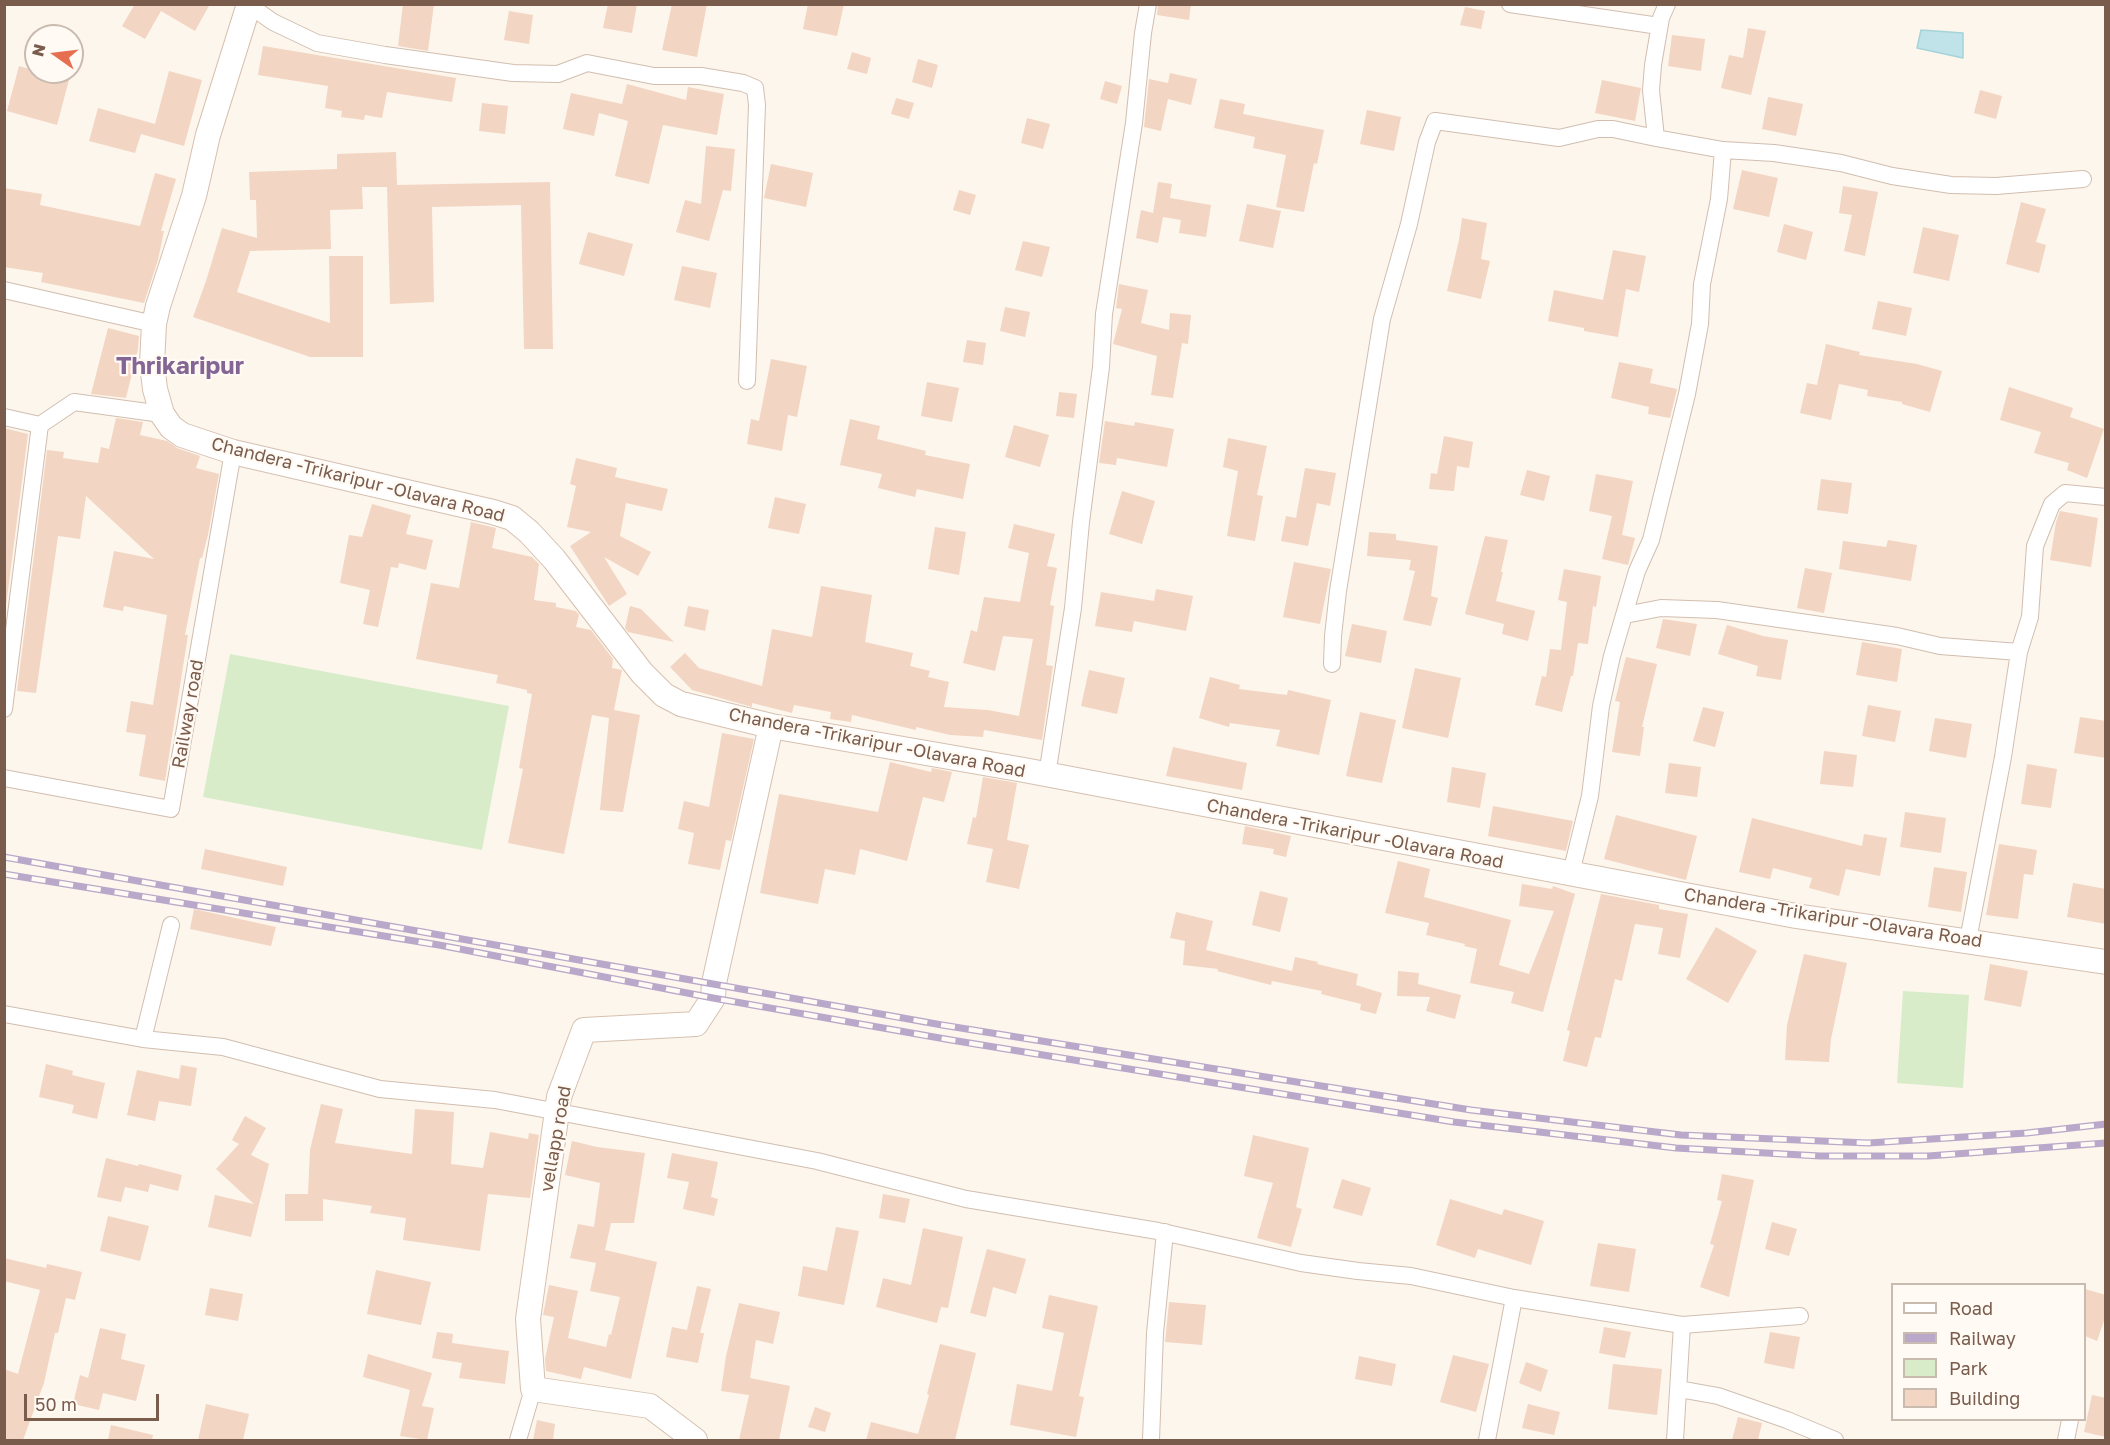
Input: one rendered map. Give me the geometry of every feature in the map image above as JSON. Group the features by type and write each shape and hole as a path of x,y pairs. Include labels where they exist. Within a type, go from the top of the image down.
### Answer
{"main road":[{"name":"Chandera -Trikaripur -Olavara Road","path":"249,5 208,135 194,196 154,324 152,364 155,389 162,414 171,427 182,435 233,452 512,518 529,532 554,559 642,674 664,695 681,704 771,726 1047,775 1796,916 2106,962"},
{"name":"vellapp road","path":"534,1389 528,1319 560,1097 584,1030 696,1024 713,998 714,983 771,726"},
{"path":"534,1389 650,1406 695,1440"}],"street":[{"path":"1047,775 1072,608 1101,368 1104,314 1134,123 1148,4"},
{"path":"1510,4 1659,26"},
{"path":"1656,138 1651,90 1659,26 1667,4"},
{"path":"249,5 273,22 317,43 374,53 513,73 558,74 587,63 654,76 701,76 743,83 755,88 757,105 747,381"},
{"path":"1332,664 1338,591 1382,319 1409,224 1427,142 1436,122 1559,138 1598,129 1612,129 1723,150 1773,153 1830,162 1892,176 1951,185 1996,186 2083,179"},
{"path":"1571,873 1590,796 1601,706 1612,656 1637,572 1651,540 1687,394 1700,324 1702,284 1719,199 1723,150"},
{"path":"4,290 154,324"},
{"path":"4,417 40,425 74,402 162,414"},
{"path":"4,709 40,425"},
{"name":"Railway road","path":"4,778 171,809 233,452"},
{"path":"1968,940 2003,757 2019,652 2030,617 2035,546 2052,504 2065,493 2106,497"},
{"path":"1625,615 1661,608 1717,610 1897,636 1940,646 2019,652"},
{"path":"143,1039 171,925"},
{"path":"4,1014 143,1039 223,1047 380,1089 495,1100 817,1161 966,1199 1165,1232 1301,1263 1411,1276 1514,1298 1682,1325 1800,1316"},
{"path":"1151,1440 1155,1333 1165,1232"},
{"path":"1487,1440 1514,1298"},
{"path":"1675,1440 1682,1325"},
{"path":"518,1440 534,1389"},
{"path":"1679,1389 1718,1396 1787,1420 1835,1440"},
{"path":"2066,1440 2070,1421"}],"green space":[{"path":"230,654 509,706 482,850 203,797"},
{"path":"1903,991 1969,995 1963,1088 1897,1083"}],"water":[{"path":"1921,30 1963,33 1963,58 1917,48"}],"building":[{"path":"135,4 210,4 195,31 161,11 145,39 122,26"},
{"path":"403,4 434,4 428,51 398,46"},
{"path":"608,4 637,4 632,33 603,28"},
{"path":"672,4 707,4 697,57 662,50"},
{"path":"808,4 844,4 837,36 803,29"},
{"path":"1158,4 1191,4 1189,20 1157,15"},
{"path":"1465,7 1485,11 1481,29 1460,25"},
{"path":"509,11 533,15 529,44 504,40"},
{"path":"1748,28 1766,31 1751,95 1721,88 1729,55 1743,58"},
{"path":"1672,35 1705,39 1701,71 1668,66"},
{"path":"263,46 456,78 452,102 387,92 382,118 365,115 364,120 341,117 342,111 325,108 328,86 258,75"},
{"path":"852,52 871,58 867,74 847,69"},
{"path":"918,59 938,65 932,88 912,82"},
{"path":"19,66 24,67 24,84 68,84 57,125 7,111"},
{"path":"169,71 202,80 184,146 141,134 135,153 89,141 98,108 155,124"},
{"path":"1170,73 1197,79 1191,105 1168,99 1161,131 1144,127 1149,79 1168,83"},
{"path":"1602,80 1641,88 1635,121 1595,113"},
{"path":"1105,81 1122,86 1117,104 1100,99"},
{"path":"627,84 686,100 688,87 724,94 717,135 663,125 649,184 615,176 628,121 599,113 594,136 563,129 571,93 622,104"},
{"path":"1980,90 2002,96 1996,119 1974,113"},
{"path":"1768,97 1803,104 1796,136 1762,129"},
{"path":"896,98 914,103 909,119 891,114"},
{"path":"1220,99 1245,104 1243,114 1324,130 1317,164 1314,163 1304,212 1276,207 1286,155 1253,148 1255,137 1214,128"},
{"path":"482,103 508,106 505,134 479,131"},
{"path":"1367,110 1401,117 1394,151 1360,144"},
{"path":"1027,118 1050,124 1043,149 1021,143"},
{"path":"706,146 735,149 731,191 723,190 709,241 676,232 685,200 701,204"},
{"path":"396,152 397,185 550,182 553,349 524,349 521,205 432,207 434,302 390,304 387,187 362,187 363,209 330,210 331,249 250,251 237,292 330,323 329,256 363,256 363,357 310,357 193,317 222,228 257,238 256,200 250,200 249,172 337,169 337,154"},
{"path":"771,164 813,173 806,207 764,198"},
{"path":"1742,170 1778,178 1769,217 1733,209"},
{"path":"155,173 176,179 161,231 164,231 158,260 144,303 41,282 43,273 4,267 4,188 42,194 40,205 140,226"},
{"path":"1158,182 1172,184 1170,198 1211,205 1206,237 1179,233 1181,220 1163,217 1158,243 1136,238 1141,210 1153,213"},
{"path":"1843,186 1878,192 1865,256 1844,251 1852,215 1839,213"},
{"path":"959,190 976,195 970,215 953,210"},
{"path":"2021,202 2046,209 2036,242 2046,245 2039,273 2006,264"},
{"path":"1247,204 1281,211 1273,248 1239,241"},
{"path":"1462,218 1487,223 1481,259 1490,261 1481,299 1447,291"},
{"path":"1784,224 1813,232 1806,260 1777,252"},
{"path":"1923,227 1959,235 1949,281 1913,273"},
{"path":"588,232 633,244 624,276 579,264"},
{"path":"1023,241 1050,247 1042,277 1015,270"},
{"path":"1613,250 1646,256 1639,292 1626,289 1618,337 1548,321 1554,290 1603,300"},
{"path":"682,266 717,273 710,308 674,300"},
{"path":"1119,284 1148,290 1141,323 1169,330 1170,313 1191,315 1188,344 1182,343 1173,398 1151,395 1157,356 1113,344 1122,309 1116,308"},
{"path":"1878,301 1912,308 1906,336 1872,329"},
{"path":"1005,307 1030,312 1025,337 1000,331"},
{"path":"108,328 139,336 126,398 91,394"},
{"path":"967,340 986,343 983,365 963,362"},
{"path":"1826,344 1860,352 1859,355 1917,364 1942,371 1930,412 1902,404 1902,402 1867,396 1868,390 1839,384 1831,420 1800,413 1807,383 1817,385"},
{"path":"771,359 807,366 797,417 788,415 782,451 747,444 751,419 759,421"},
{"path":"1619,362 1653,369 1650,383 1677,389 1670,418 1648,414 1649,407 1611,398"},
{"path":"927,382 959,388 952,422 921,416"},
{"path":"2009,387 2073,408 2070,417 2104,429 2087,478 2067,470 2069,463 2034,453 2041,432 2000,420"},
{"path":"1059,392 1077,394 1074,418 1056,416"},
{"path":"116,418 143,422 140,435 167,441 177,448 200,456 196,468 219,474 208,535 202,558 200,558 185,635 188,635 165,781 139,776 146,735 126,732 131,701 153,705 167,615 124,606 123,611 103,607 114,551 154,559 86,496 80,539 58,536 36,693 17,691 47,450 64,452 63,458 98,463 101,447 109,449"},
{"path":"850,419 880,426 877,439 926,451 925,455 970,464 963,499 917,489 915,497 878,488 882,474 840,465"},
{"path":"1105,421 1134,426 1135,422 1174,429 1167,467 1117,458 1116,465 1099,463"},
{"path":"1014,425 1049,435 1040,467 1005,457"},
{"path":"4,428 28,434 4,622"},
{"path":"1444,436 1473,442 1469,468 1457,466 1454,491 1429,489 1431,473 1437,474"},
{"path":"1228,438 1267,446 1257,495 1263,496 1255,541 1227,536 1238,471 1223,467"},
{"path":"576,458 617,468 615,477 668,489 662,511 626,503 620,536 651,552 638,576 604,557 627,594 609,606 570,546 591,532 567,527 576,486 570,484"},
{"path":"1305,468 1336,473 1330,506 1317,503 1308,546 1281,541 1286,516 1296,518"},
{"path":"1527,470 1550,476 1544,501 1520,495"},
{"path":"1596,474 1633,481 1622,535 1635,538 1628,565 1602,559 1612,516 1589,511"},
{"path":"1821,479 1852,483 1848,514 1817,510"},
{"path":"1122,491 1155,501 1142,544 1109,534"},
{"path":"775,497 806,504 799,534 768,528"},
{"path":"372,504 411,515 406,534 433,540 426,570 399,563 398,568 391,567 378,627 363,624 370,590 340,583 349,535 362,537"},
{"path":"2060,511 2098,518 2091,567 2050,560"},
{"path":"471,522 496,528 492,548 532,557 539,564 534,600 556,603 556,607 576,611 579,615 576,627 591,630 613,659 612,668 622,670 614,710 640,715 623,812 600,810 609,718 592,715 564,854 508,843 523,769 519,768 532,694 527,693 527,690 496,683 498,675 416,659 431,583 459,588"},
{"path":"1014,524 1055,534 1047,566 1057,568 1050,605 1054,606 1046,665 1053,666 1042,740 984,730 983,737 950,735 916,727 916,730 852,715 851,722 830,719 831,712 794,705 792,713 752,703 752,707 692,690 670,667 685,653 699,668 762,686 772,629 812,637 821,586 872,595 865,642 913,653 910,666 930,671 928,677 949,682 944,707 988,710 1019,716 1033,639 1003,636 995,671 963,663 971,630 977,632 984,597 1020,602 1029,553 1008,548"},
{"path":"935,527 966,532 959,575 928,569"},
{"path":"1369,532 1396,534 1396,540 1438,546 1431,596 1438,598 1431,626 1403,620 1415,571 1409,570 1411,560 1367,556"},
{"path":"1485,536 1508,540 1496,601 1535,611 1528,641 1502,634 1504,624 1465,614"},
{"path":"1888,540 1917,545 1911,581 1839,569 1843,541 1886,547"},
{"path":"1294,562 1331,569 1320,624 1283,617"},
{"path":"1805,568 1832,573 1824,613 1797,608"},
{"path":"1564,569 1601,576 1596,607 1593,606 1588,644 1578,643 1573,676 1571,676 1562,712 1535,705 1542,676 1546,677 1550,649 1561,650 1567,602 1558,600"},
{"path":"1156,589 1193,596 1186,631 1134,621 1132,632 1095,626 1101,592 1154,601"},
{"path":"630,606 641,609 674,642 628,632 625,628"},
{"path":"688,606 709,610 705,631 684,626"},
{"path":"1663,619 1697,624 1690,656 1656,648"},
{"path":"1352,624 1387,631 1381,663 1345,656"},
{"path":"1727,625 1763,636 1788,640 1781,680 1756,676 1758,666 1718,654"},
{"path":"1862,642 1902,649 1897,682 1856,675"},
{"path":"1626,657 1657,664 1642,727 1644,727 1640,756 1612,752 1620,702 1615,701"},
{"path":"1415,668 1461,678 1448,738 1402,728"},
{"path":"1089,670 1125,678 1117,714 1081,706"},
{"path":"1210,677 1240,685 1239,689 1287,695 1288,690 1331,700 1319,755 1276,746 1280,730 1230,723 1229,727 1199,718"},
{"path":"1868,705 1901,711 1895,742 1862,736"},
{"path":"1703,707 1724,712 1715,747 1693,741"},
{"path":"1360,712 1396,720 1382,783 1346,776"},
{"path":"2080,717 2106,721 2106,758 2074,753"},
{"path":"1935,718 1972,724 1966,758 1929,751"},
{"path":"722,733 754,739 731,841 726,840 720,870 688,864 694,833 678,829 684,801 709,807"},
{"path":"1173,747 1247,763 1242,790 1166,776"},
{"path":"1824,751 1857,755 1853,787 1820,784"},
{"path":"890,762 931,772 932,768 952,772 944,802 923,797 907,861 860,849 855,875 825,869 818,904 760,893 779,794 878,812"},
{"path":"1669,763 1701,767 1697,797 1665,793"},
{"path":"2027,764 2057,769 2051,808 2021,804"},
{"path":"1452,767 1486,773 1480,808 1447,802"},
{"path":"983,777 1017,783 1007,840 1029,845 1019,889 986,882 993,849 967,844 973,817 976,818"},
{"path":"1493,806 1573,821 1566,851 1488,836"},
{"path":"1905,812 1946,818 1941,853 1900,847"},
{"path":"1616,815 1697,836 1686,880 1604,859"},
{"path":"1752,818 1862,846 1864,834 1887,838 1880,876 1846,869 1839,896 1809,888 1812,878 1773,868 1770,879 1739,872"},
{"path":"1245,826 1291,836 1286,857 1273,854 1274,849 1242,844"},
{"path":"1999,844 2037,850 2033,875 2024,874 2018,919 1986,915"},
{"path":"205,849 287,867 283,886 201,869"},
{"path":"1398,861 1430,869 1424,897 1511,920 1499,965 1529,974 1554,911 1519,906 1522,884 1552,889 1553,886 1575,894 1543,1012 1511,1003 1514,992 1470,983 1477,949 1426,935 1429,923 1385,913"},
{"path":"1934,867 1967,872 1961,912 1928,907"},
{"path":"2073,883 2106,889 2106,924 2067,917"},
{"path":"1260,891 1288,898 1280,932 1252,925"},
{"path":"1601,894 1659,905 1659,909 1688,914 1680,958 1658,954 1663,928 1635,924 1622,981 1615,979 1601,1038 1595,1037 1587,1067 1563,1061 1570,1031 1567,1030"},
{"path":"194,909 276,927 271,946 190,929"},
{"path":"1176,912 1213,921 1206,950 1292,971 1295,957 1358,974 1356,985 1382,993 1376,1014 1360,1010 1361,1004 1321,994 1322,991 1272,981 1271,985 1217,971 1218,969 1183,965 1185,941 1170,938"},
{"path":"1716,927 1757,951 1728,1003 1686,979"},
{"path":"1804,954 1847,963 1831,1039 1829,1062 1785,1060 1787,1025"},
{"path":"1990,964 2028,971 2021,1007 1984,1000"},
{"path":"1398,971 1419,973 1418,984 1461,995 1455,1019 1426,1011 1430,997 1397,996"},
{"path":"46,1064 73,1071 72,1075 105,1083 97,1119 72,1113 74,1105 39,1097"},
{"path":"181,1065 197,1068 191,1106 159,1101 155,1121 127,1115 137,1070 179,1079"},
{"path":"321,1104 343,1109 335,1143 412,1154 415,1109 454,1112 451,1164 483,1168 490,1132 528,1139 529,1133 539,1135 530,1198 488,1194 480,1251 403,1240 406,1218 370,1213 372,1206 323,1199 323,1221 285,1221 285,1194 308,1194 310,1150"},
{"path":"245,1116 266,1128 251,1155 269,1164 251,1237 208,1227 215,1195 254,1204 216,1169 239,1144 232,1140"},
{"path":"1253,1135 1309,1148 1296,1207 1302,1209 1291,1247 1257,1238 1273,1183 1244,1176"},
{"path":"572,1141 597,1147 645,1153 634,1223 611,1223 605,1250 657,1262 631,1379 584,1367 581,1379 546,1371 545,1359 554,1317 543,1315 549,1285 578,1291 568,1338 606,1347 620,1297 590,1291 596,1263 570,1258 578,1224 594,1227 600,1183 565,1175"},
{"path":"672,1153 718,1162 711,1197 718,1199 714,1216 683,1209 689,1182 667,1178"},
{"path":"106,1158 182,1175 178,1191 150,1184 148,1192 125,1187 121,1202 97,1197"},
{"path":"1722,1174 1754,1180 1729,1297 1700,1287 1714,1245 1710,1244 1722,1201 1717,1200"},
{"path":"1342,1179 1371,1188 1362,1216 1333,1208"},
{"path":"883,1194 910,1199 905,1223 879,1218"},
{"path":"1450,1199 1502,1215 1504,1209 1544,1221 1531,1265 1478,1249 1475,1258 1436,1245"},
{"path":"108,1216 149,1226 140,1261 100,1251"},
{"path":"1772,1222 1797,1229 1789,1256 1765,1249"},
{"path":"836,1227 859,1231 844,1305 798,1296 803,1266 827,1271"},
{"path":"923,1228 963,1237 948,1308 941,1307 937,1323 876,1307 883,1278 911,1285"},
{"path":"1598,1243 1636,1249 1629,1292 1590,1286"},
{"path":"987,1249 1026,1259 1016,1294 993,1287 986,1317 970,1313"},
{"path":"4,1258 46,1268 47,1264 82,1272 75,1300 66,1298 58,1333 55,1333 44,1383 23,1440 4,1440 4,1369 18,1374 40,1290 4,1281"},
{"path":"376,1270 431,1282 421,1325 367,1314"},
{"path":"697,1286 711,1289 700,1333 704,1333 698,1363 666,1357 672,1327 687,1330"},
{"path":"210,1288 243,1294 238,1321 205,1315"},
{"path":"2086,1289 2106,1295 2106,1315 2097,1341 2086,1336"},
{"path":"1049,1295 1098,1306 1079,1396 1084,1397 1076,1437 1010,1425 1017,1384 1052,1391 1064,1333 1042,1328"},
{"path":"1169,1302 1206,1305 1202,1345 1165,1342"},
{"path":"739,1303 780,1312 773,1344 756,1340 750,1378 790,1386 779,1440 739,1440 749,1395 721,1391 726,1356"},
{"path":"1604,1327 1631,1332 1625,1358 1599,1353"},
{"path":"100,1328 126,1334 121,1359 145,1365 136,1401 103,1393 99,1410 73,1404 80,1375 88,1378"},
{"path":"437,1332 453,1334 452,1343 509,1351 505,1384 459,1378 462,1363 432,1358"},
{"path":"1770,1332 1800,1337 1794,1369 1764,1363"},
{"path":"940,1344 976,1353 955,1440 866,1440 871,1422 918,1434"},
{"path":"368,1354 432,1373 422,1406 434,1408 427,1440 400,1436 410,1390 363,1377"},
{"path":"1453,1355 1489,1364 1476,1412 1440,1402"},
{"path":"1359,1356 1396,1364 1392,1386 1355,1379"},
{"path":"1526,1362 1548,1370 1541,1392 1519,1383"},
{"path":"1613,1364 1662,1369 1657,1415 1608,1409"},
{"path":"2092,1395 2106,1398 2106,1437 2084,1432"},
{"path":"206,1404 249,1414 243,1440 198,1440"},
{"path":"1528,1404 1560,1412 1554,1435 1522,1428"},
{"path":"815,1407 831,1413 825,1432 808,1427"},
{"path":"1738,1417 1762,1423 1758,1440 1732,1440"},
{"path":"537,1420 555,1424 553,1440 533,1440"},
{"path":"111,1425 153,1435 152,1440 108,1440"}],"railway":[{"path":"4,857 942,1025 1471,1110 1681,1135 1868,1143 2027,1133 2106,1124"},
{"path":"4,874 439,945 713,998 951,1040 1454,1122 1676,1148 1820,1156 1928,1156 2106,1143"}],"district":[{"name":"Thrikaripur","path":"180,366"}]}
